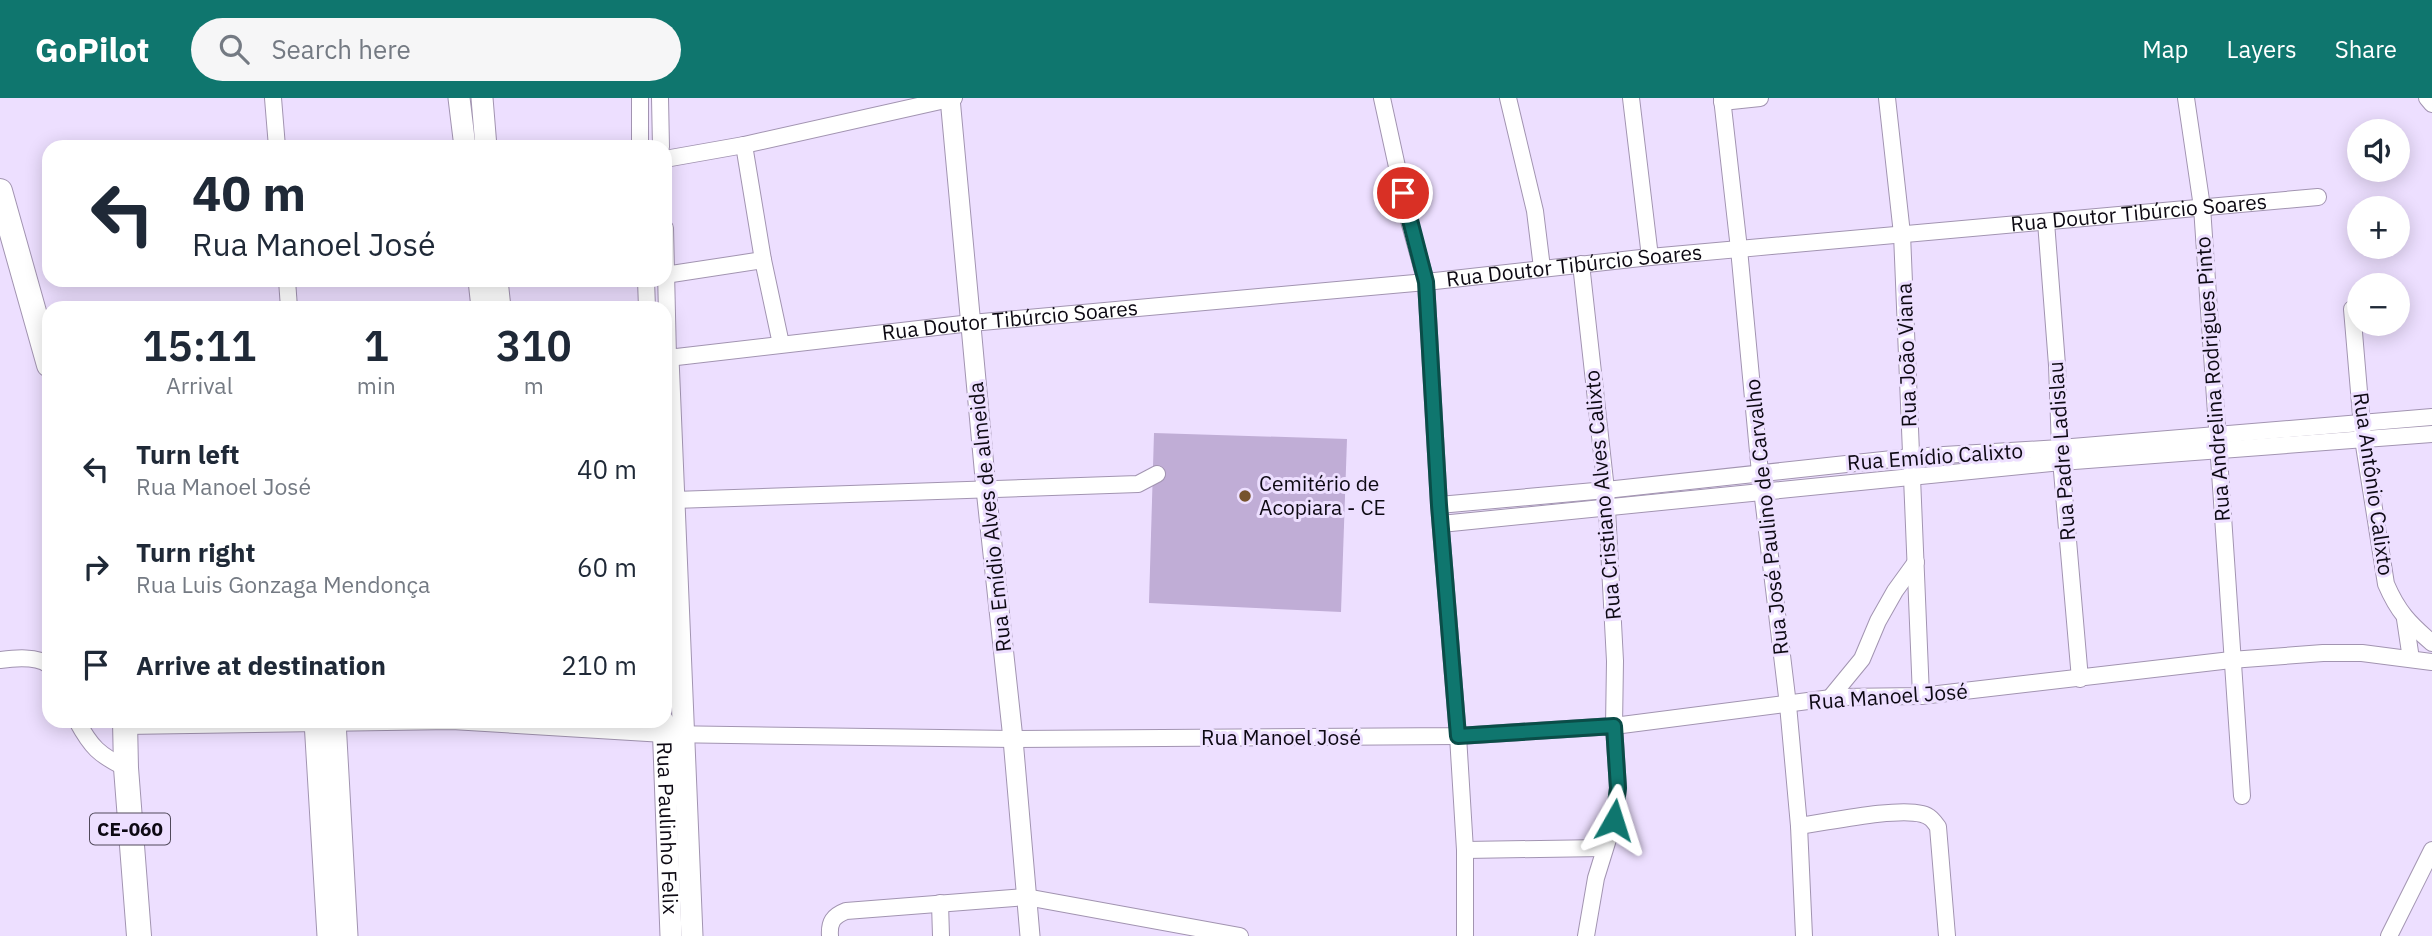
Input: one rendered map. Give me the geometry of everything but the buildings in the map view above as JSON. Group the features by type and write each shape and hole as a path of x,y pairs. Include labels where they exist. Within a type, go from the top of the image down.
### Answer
{"main road":[{"path":"459,98 464,140"},
{"path":"482,98 485,140"},
{"path":"0,191 42,340"},
{"name":"CE-060","path":"125,728 125,768 139,936"},
{"path":"325,728 328,936"},
{"path":"326,728 347,936"},
{"name":"Rua Paulinho Felix","path":"671,730 671,936"},
{"name":"Rua Paulinho Felix","path":"671,730 692,936"}],"street":[{"path":"273,98 276,140"},
{"path":"640,98 640,140"},
{"path":"660,98 661,140"},
{"path":"672,158 744,145 952,98"},
{"name":"Rua Emídio Alves de almeida","path":"952,98 986,489 1013,739 1030,936"},
{"path":"1382,98 1408,217 1426,282 1439,505 1465,850 1465,936"},
{"path":"1508,98 1535,211 1542,268"},
{"path":"1630,98 1650,257"},
{"path":"1722,100 1760,98"},
{"name":"Rua João Viana","path":"1887,98 1902,234 1922,696"},
{"name":"Rua Andrelina Rodrigues Pinto","path":"2186,98 2202,207 2242,796"},
{"path":"2427,98 2432,104"},
{"name":"Rua José Paulino de Carvalho","path":"1722,100 1762,492 1788,705 1799,826 1804,936"},
{"path":"744,145 763,260 781,345"},
{"name":"Rua Doutor Tibúrcio Soares","path":"672,357 971,323 1426,282 1650,257 2318,197"},
{"name":"Rua Padre Ladislau","path":"2046,222 2061,455 2080,679"},
{"path":"672,274 763,260"},
{"name":"Rua Cristiano Alves Calixto","path":"1581,264 1606,490 1615,661 1614,726 1618,788 1614,820 1604,848 1586,936"},
{"name":"Rua Antônio Calixto","path":"2354,336 2363,439 2386,584 2394,604 2405,619 2432,643"},
{"name":"Rua Emídio Calixto","path":"1441,524 1912,476 2061,455 2217,442 2362,422 2432,417"},
{"name":"Rua Emídio Calixto","path":"2217,442 2432,435"},
{"name":"Rua Emídio Calixto","path":"1439,505 1911,457 2061,455"},
{"path":"672,500 1138,484 1157,474"},
{"path":"1830,698 1862,659 1895,590 1916,562"},
{"path":"2405,619 2410,659"},
{"name":"Rua Manoel José","path":"622,728 1013,739 1458,736 1614,726 1830,698 1867,695 1922,696 2231,660 2323,653 2362,653 2432,662"},
{"path":"0,660 42,661"},
{"path":"81,728 92,747 102,756 125,768"},
{"path":"1799,826 1901,811 1921,813 1931,818 1938,827 1947,936"},
{"path":"1465,850 1604,848"},
{"path":"2389,936 2432,850"},
{"path":"830,936 832,920 846,911 1026,897 1240,936"},
{"path":"940,902 941,936"}],"shaded area":[{"path":"1154,433 1347,439 1341,612 1149,603"}],"place":[{"name":"Cemitério de Acopiara - CE","path":"1245,496"}],"route":[{"path":"1403,193 1426,282 1439,505 1458,736 1614,726 1618,788 1614,820"}]}
